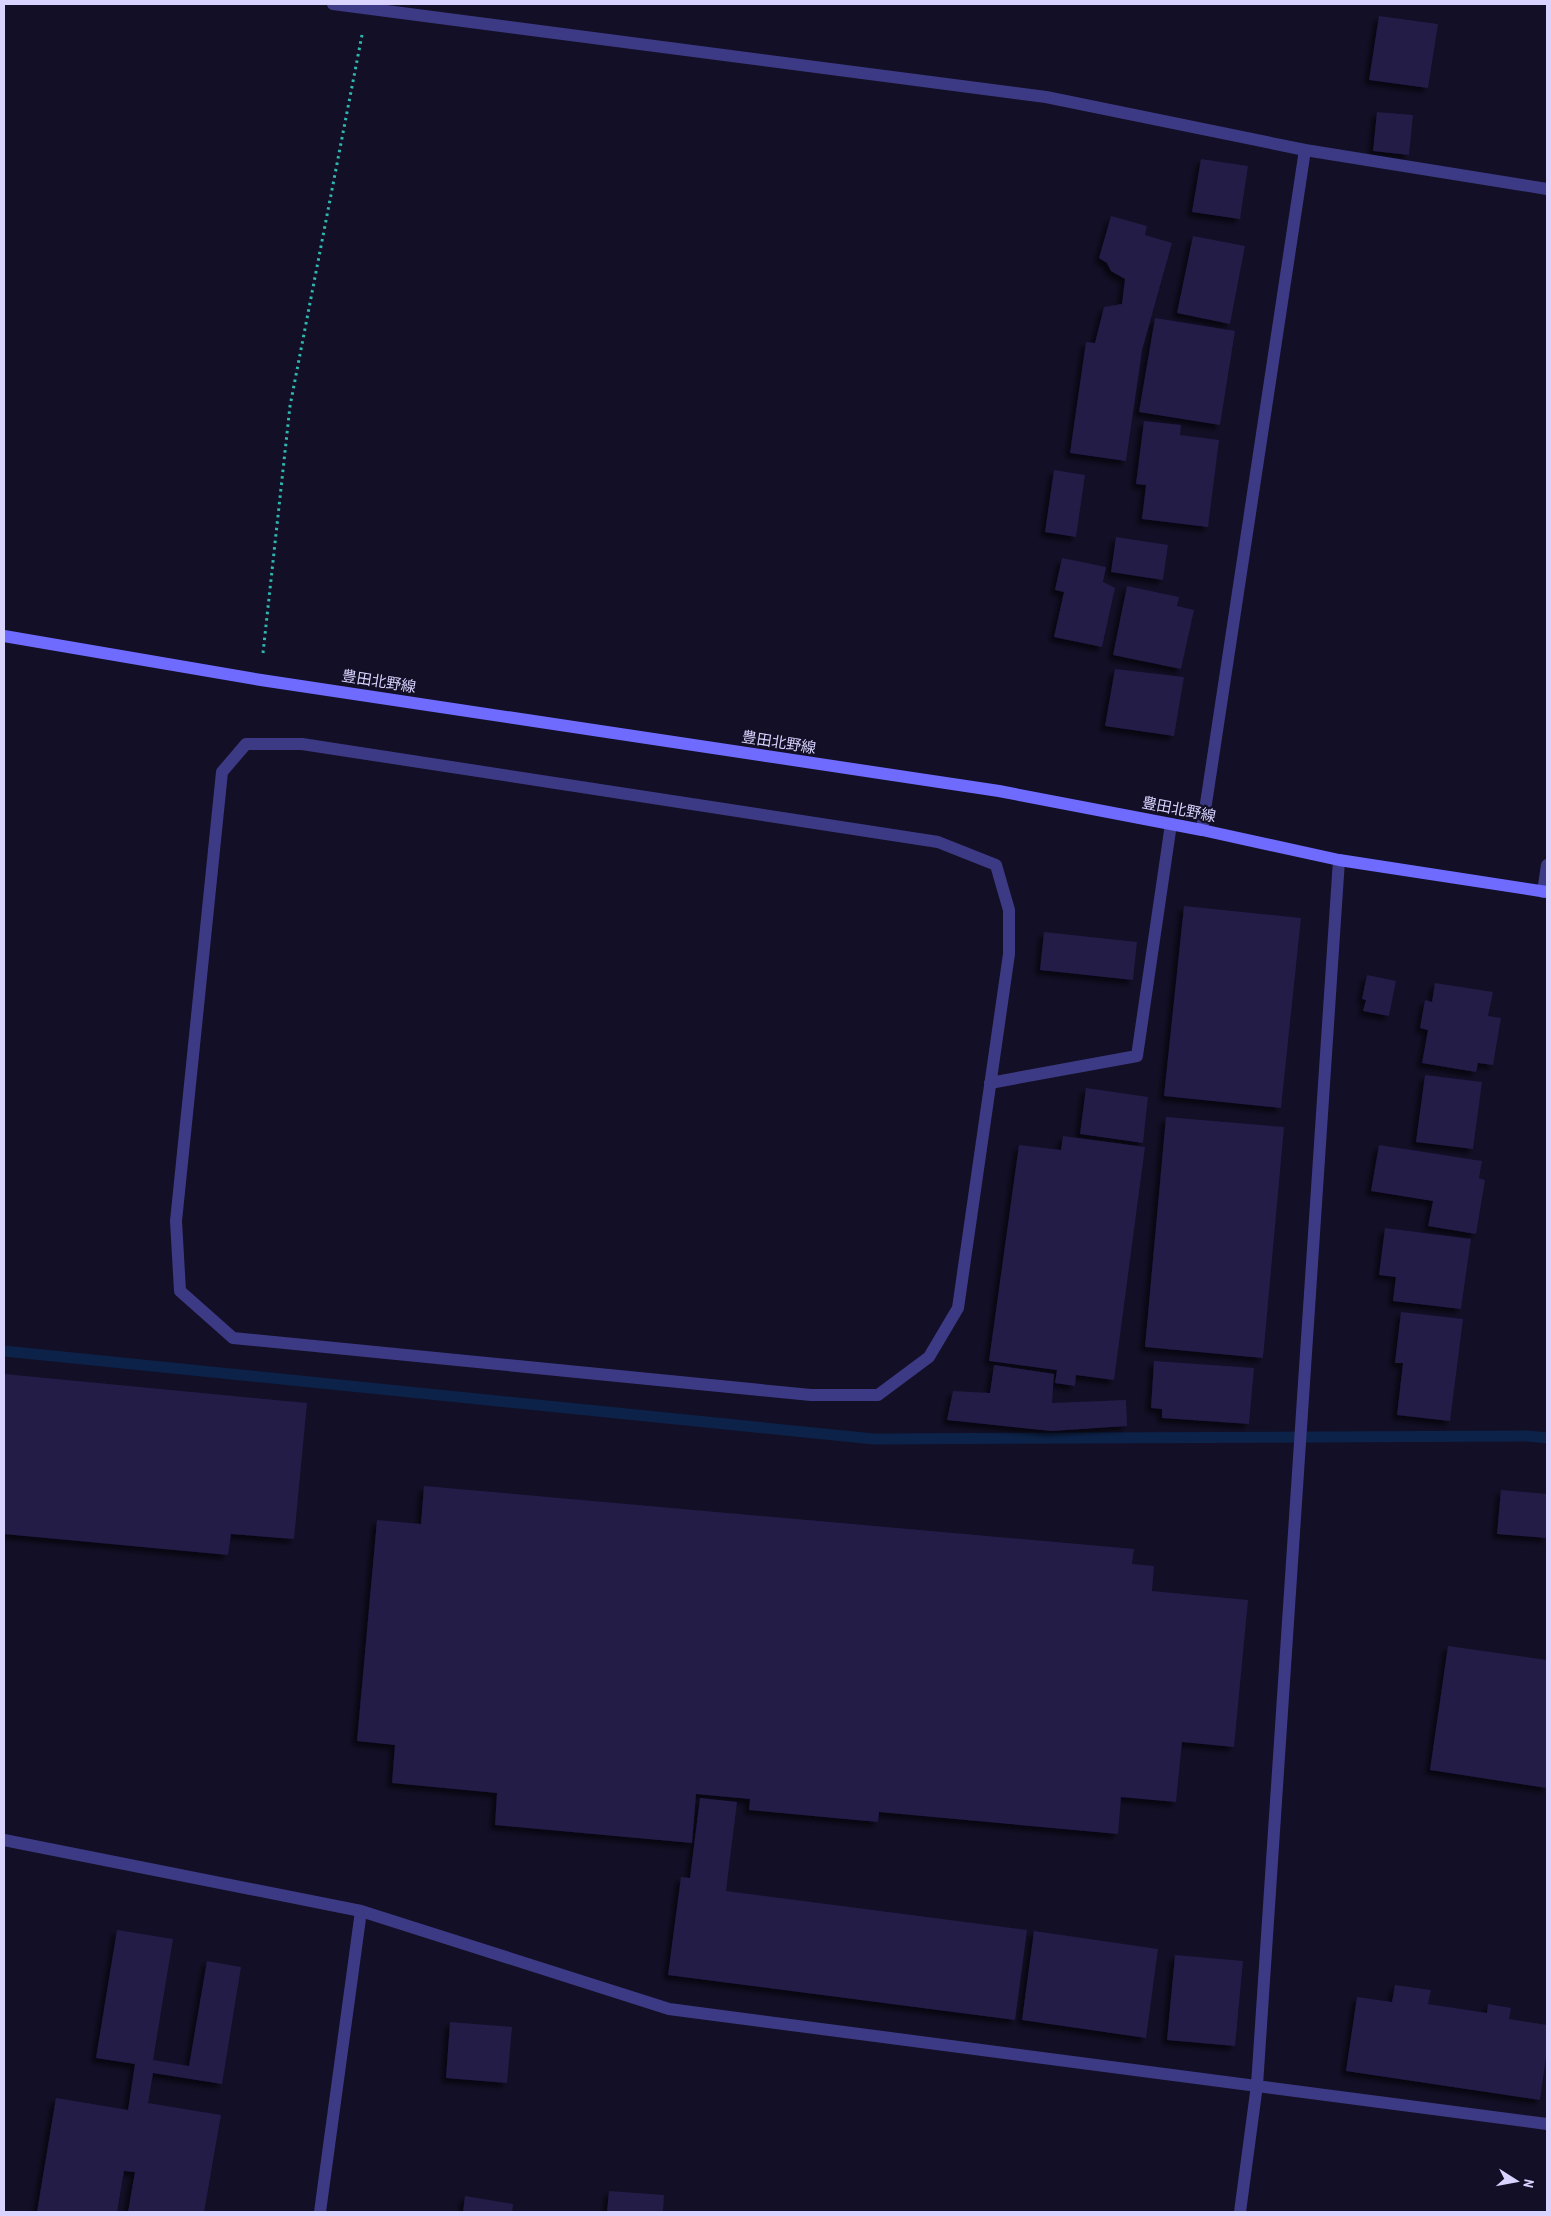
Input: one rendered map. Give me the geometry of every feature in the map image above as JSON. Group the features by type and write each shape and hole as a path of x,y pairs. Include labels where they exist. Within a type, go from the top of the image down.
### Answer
{"main road":[{"name":"豊田北野線","path":"4,636 261,680 999,791 1202,830 1340,860 1545,892"}],"street":[{"path":"333,4 368,6 1046,97 1305,150 1547,189"},
{"path":"1202,830 1305,150"},
{"path":"246,744 302,744 938,842 996,865 1009,910 1009,954 990,1084 958,1308 929,1357 878,1395 811,1395 233,1338 180,1291 176,1220 222,772 246,744"},
{"path":"990,1084 1137,1056 1171,824"},
{"path":"1240,2212 1257,2085 1340,860"},
{"path":"1545,892 1547,865"},
{"path":"4,1840 361,1911 669,2009 1547,2124"},
{"path":"320,2212 361,1911"}],"path":[{"path":"261,680 290,406 368,6"}],"building":[{"path":"1379,16 1438,24 1428,88 1369,80"},
{"path":"1377,112 1413,115 1409,155 1373,151"},
{"path":"1201,159 1248,166 1240,219 1192,212"},
{"path":"1111,216 1147,226 1145,235 1172,243 1142,350 1126,461 1070,453 1086,342 1095,343 1104,307 1122,304 1125,279 1111,271 1107,263 1099,258"},
{"path":"1193,236 1245,246 1230,324 1177,313"},
{"path":"1155,318 1235,331 1220,425 1139,412"},
{"path":"1144,421 1181,425 1180,435 1219,440 1208,527 1142,519 1146,485 1136,484"},
{"path":"1054,470 1085,475 1076,537 1045,532"},
{"path":"1116,537 1168,545 1163,580 1111,572"},
{"path":"1062,558 1106,567 1103,582 1115,588 1102,647 1054,637 1064,592 1055,590"},
{"path":"1127,586 1179,597 1177,606 1194,610 1181,669 1113,655"},
{"path":"1115,669 1184,677 1174,736 1105,726"},
{"path":"1184,906 1301,918 1281,1108 1164,1096"},
{"path":"1044,932 1137,942 1133,980 1040,970"},
{"path":"1367,975 1396,981 1389,1016 1363,1011 1366,1000 1362,999"},
{"path":"1435,983 1493,992 1488,1016 1501,1018 1493,1065 1478,1063 1476,1072 1422,1063 1428,1030 1420,1028 1425,1000 1432,1002"},
{"path":"1425,1075 1482,1082 1473,1149 1416,1142"},
{"path":"1086,1088 1148,1097 1143,1143 1080,1134"},
{"path":"1166,1117 1284,1127 1263,1358 1145,1347"},
{"path":"1063,1136 1145,1147 1114,1380 1076,1375 1075,1386 1055,1383 1057,1370 989,1361 1019,1145 1061,1150"},
{"path":"1379,1145 1482,1161 1479,1178 1485,1180 1476,1234 1428,1226 1433,1201 1371,1191"},
{"path":"1385,1228 1471,1239 1461,1309 1393,1301 1396,1277 1379,1275"},
{"path":"1401,1312 1463,1319 1450,1421 1397,1415 1403,1363 1395,1363"},
{"path":"1154,1361 1254,1368 1249,1424 1162,1418 1162,1409 1151,1408"},
{"path":"994,1365 1054,1374 1052,1403 1126,1400 1127,1426 1051,1431 947,1420 953,1391 990,1393"},
{"path":"4,1374 307,1403 294,1539 231,1534 228,1555 4,1534"},
{"path":"424,1486 1134,1549 1132,1564 1154,1566 1152,1591 1248,1600 1234,1747 1182,1742 1176,1802 1121,1797 1118,1834 879,1812 878,1822 749,1810 750,1799 696,1794 692,1843 495,1825 497,1793 392,1783 395,1745 357,1741 377,1520 421,1524"},
{"path":"1501,1490 1547,1494 1547,1538 1497,1534"},
{"path":"1448,1646 1547,1660 1547,1788 1430,1770"},
{"path":"700,1798 737,1802 726,1891 1027,1930 1015,2020 668,1975 681,1877 690,1878"},
{"path":"117,1930 173,1939 153,2060 189,2066 207,1961 241,1967 222,2084 153,2073 148,2103 221,2115 204,2212 128,2212 135,2172 124,2171 117,2212 37,2212 56,2098 128,2110 135,2064 96,2058"},
{"path":"1034,1931 1158,1949 1146,2038 1022,2020"},
{"path":"1175,1955 1243,1961 1235,2046 1167,2040"},
{"path":"1395,1985 1431,1990 1428,2004 1487,2013 1488,2004 1511,2008 1509,2019 1547,2025 1547,2051 1540,2100 1346,2071 1357,1997 1392,2002"},
{"path":"450,2022 512,2027 507,2083 446,2078"},
{"path":"609,2191 664,2195 663,2212 607,2212"},
{"path":"465,2196 513,2204 512,2212 463,2212"}],"waterway":[{"path":"4,1351 874,1439 1528,1436 1547,1438"}]}
